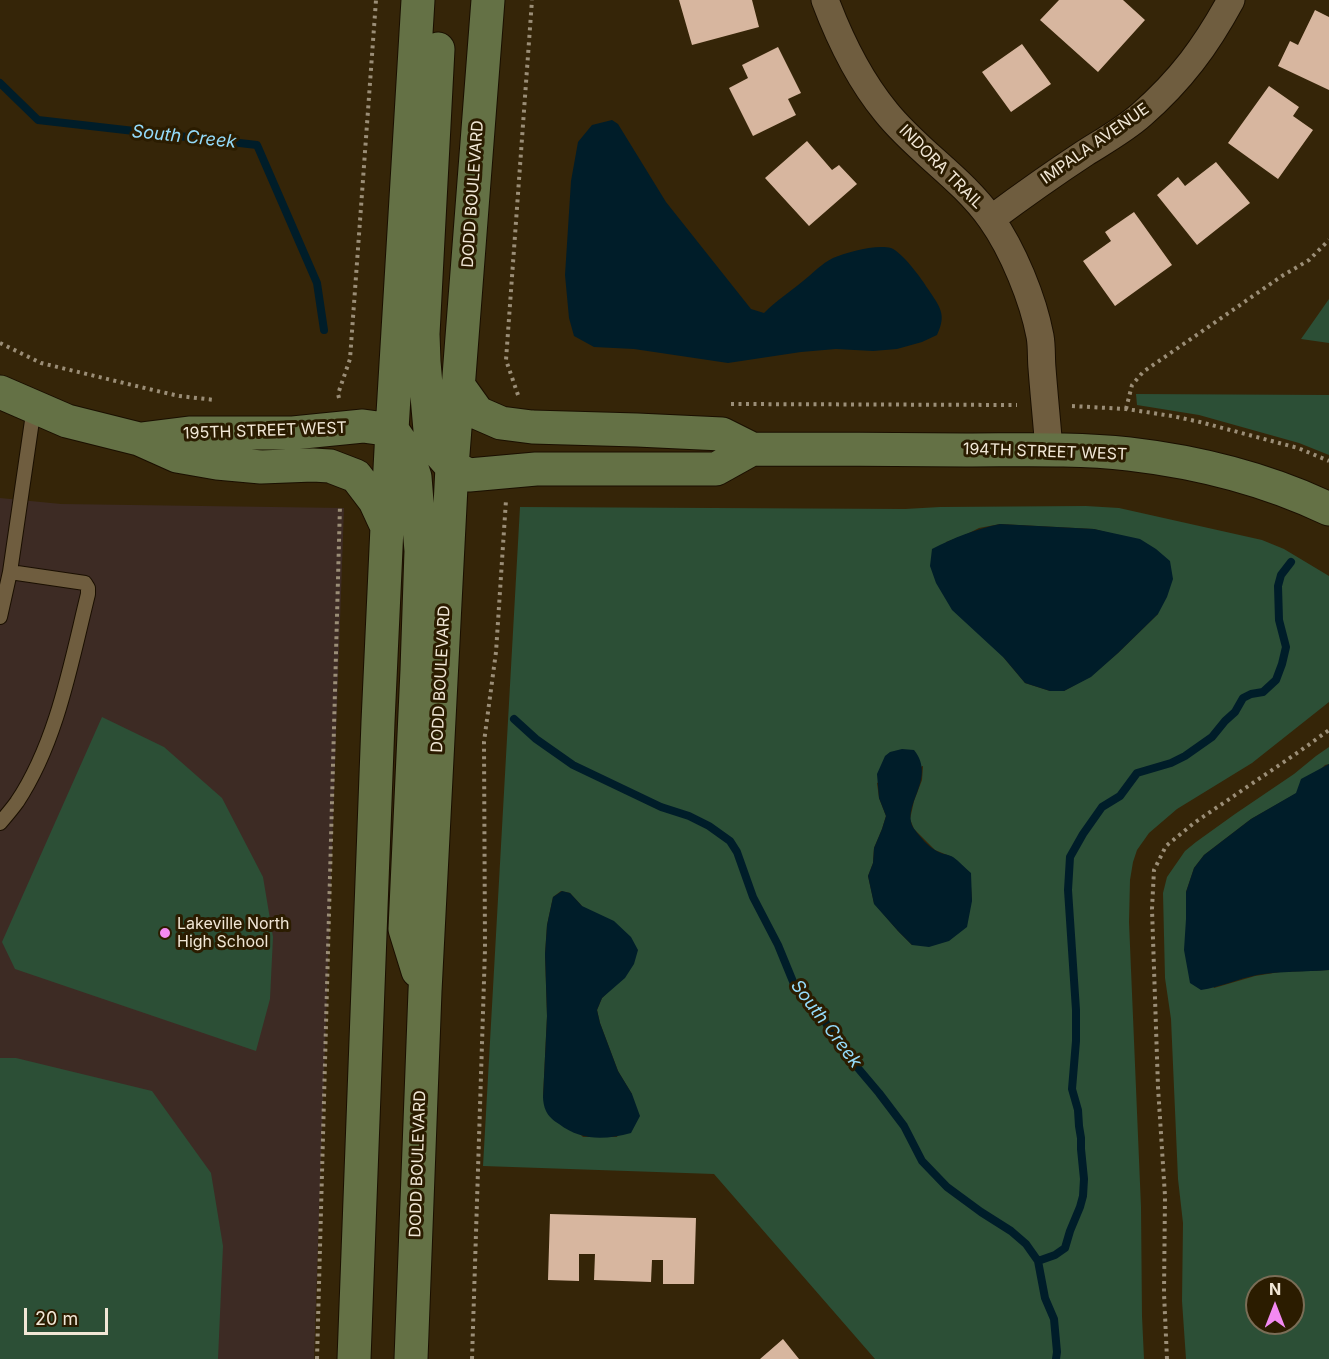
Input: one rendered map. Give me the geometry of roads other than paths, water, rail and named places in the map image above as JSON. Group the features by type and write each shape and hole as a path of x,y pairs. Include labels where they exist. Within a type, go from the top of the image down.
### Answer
{"main road":[{"path":"354,1359 387,527 418,0"},
{"path":"439,0 423,334 430,429 438,451 452,467 469,475 536,469 716,469 752,448"},
{"name":"DODD BOULEVARD","path":"411,1359 425,991 452,467 488,0"},
{"name":"194TH STREET WEST","path":"458,385 478,413 501,423 532,427 637,429 722,434 752,448 1049,450 1128,454 1197,465 1253,479 1329,509"},
{"name":"195TH STREET WEST","path":"0,392 67,421 139,439 177,456 261,467 330,466 356,476 375,501 387,527"},
{"name":"195TH STREET WEST","path":"139,439 189,433 293,433 336,414 363,426 392,429"},
{"path":"392,429 405,450 415,477 421,551 405,929 425,991"}],"street":[{"name":"INDORA TRAIL","path":"825,0 847,53 886,113 953,176 991,219 1009,250 1022,278 1040,337 1049,450"},
{"name":"IMPALA AVENUE","path":"991,219 1028,191 1140,116 1194,59 1215,29 1231,0"}],"lane":[{"path":"0,617 10,572 34,407"},
{"path":"0,823 17,801 36,767 52,728 70,668 88,594 88,588 84,584 10,572"}],"water":[{"path":"612,120 618,124 666,202 751,309 764,313 833,258 862,249 885,247 896,251 906,260 936,301 942,316 937,335 897,349 873,351 836,349 728,363 634,349 594,347 574,336 569,318 565,275 571,181 578,142 592,125"},
{"path":"1000,524 1094,529 1140,539 1170,561 1173,579 1167,597 1158,614 1091,677 1064,691 1050,691 1025,683 1004,658 952,610 936,583 930,566 932,549 965,534"},
{"path":"902,749 914,750 920,761 922,772 911,812 911,821 915,830 932,848 953,857 971,873 972,901 967,927 949,941 929,947 912,945 874,904 868,876 873,863 874,848 886,816 879,798 877,774 885,756"},
{"path":"1329,764 1329,970 1257,975 1201,990 1190,983 1184,950 1186,892 1194,868 1204,855 1251,819 1296,793 1301,779"},
{"path":"562,891 570,893 582,906 614,921 631,937 638,950 634,964 625,978 602,998 597,1010 618,1071 632,1094 640,1116 631,1133 603,1138 576,1134 555,1121 548,1115 545,1108 543,1097 547,1016 545,954 547,925 553,897"}],"waterway":[{"name":"South Creek","path":"0,83 38,120 257,145 317,283 324,330"},
{"path":"1038,1261 1055,1255 1065,1248 1083,1196 1081,1138 1078,1110 1072,1089 1076,1010 1068,890 1070,857 1102,807 1120,796 1137,773 1171,763 1185,756 1212,737 1235,712 1243,698 1263,692 1276,680 1286,647 1279,620 1278,586 1281,575 1291,562"},
{"name":"South Creek","path":"514,719 536,739 573,765 661,807 689,816 709,826 730,841 737,852 753,897 778,945 794,984 826,1023 835,1041 904,1126 922,1161 947,1187 1011,1231 1026,1244 1038,1261 1045,1298 1054,1319 1056,1359"}],"place":[{"name":"Lakeville North High School","path":"165,933"}]}
